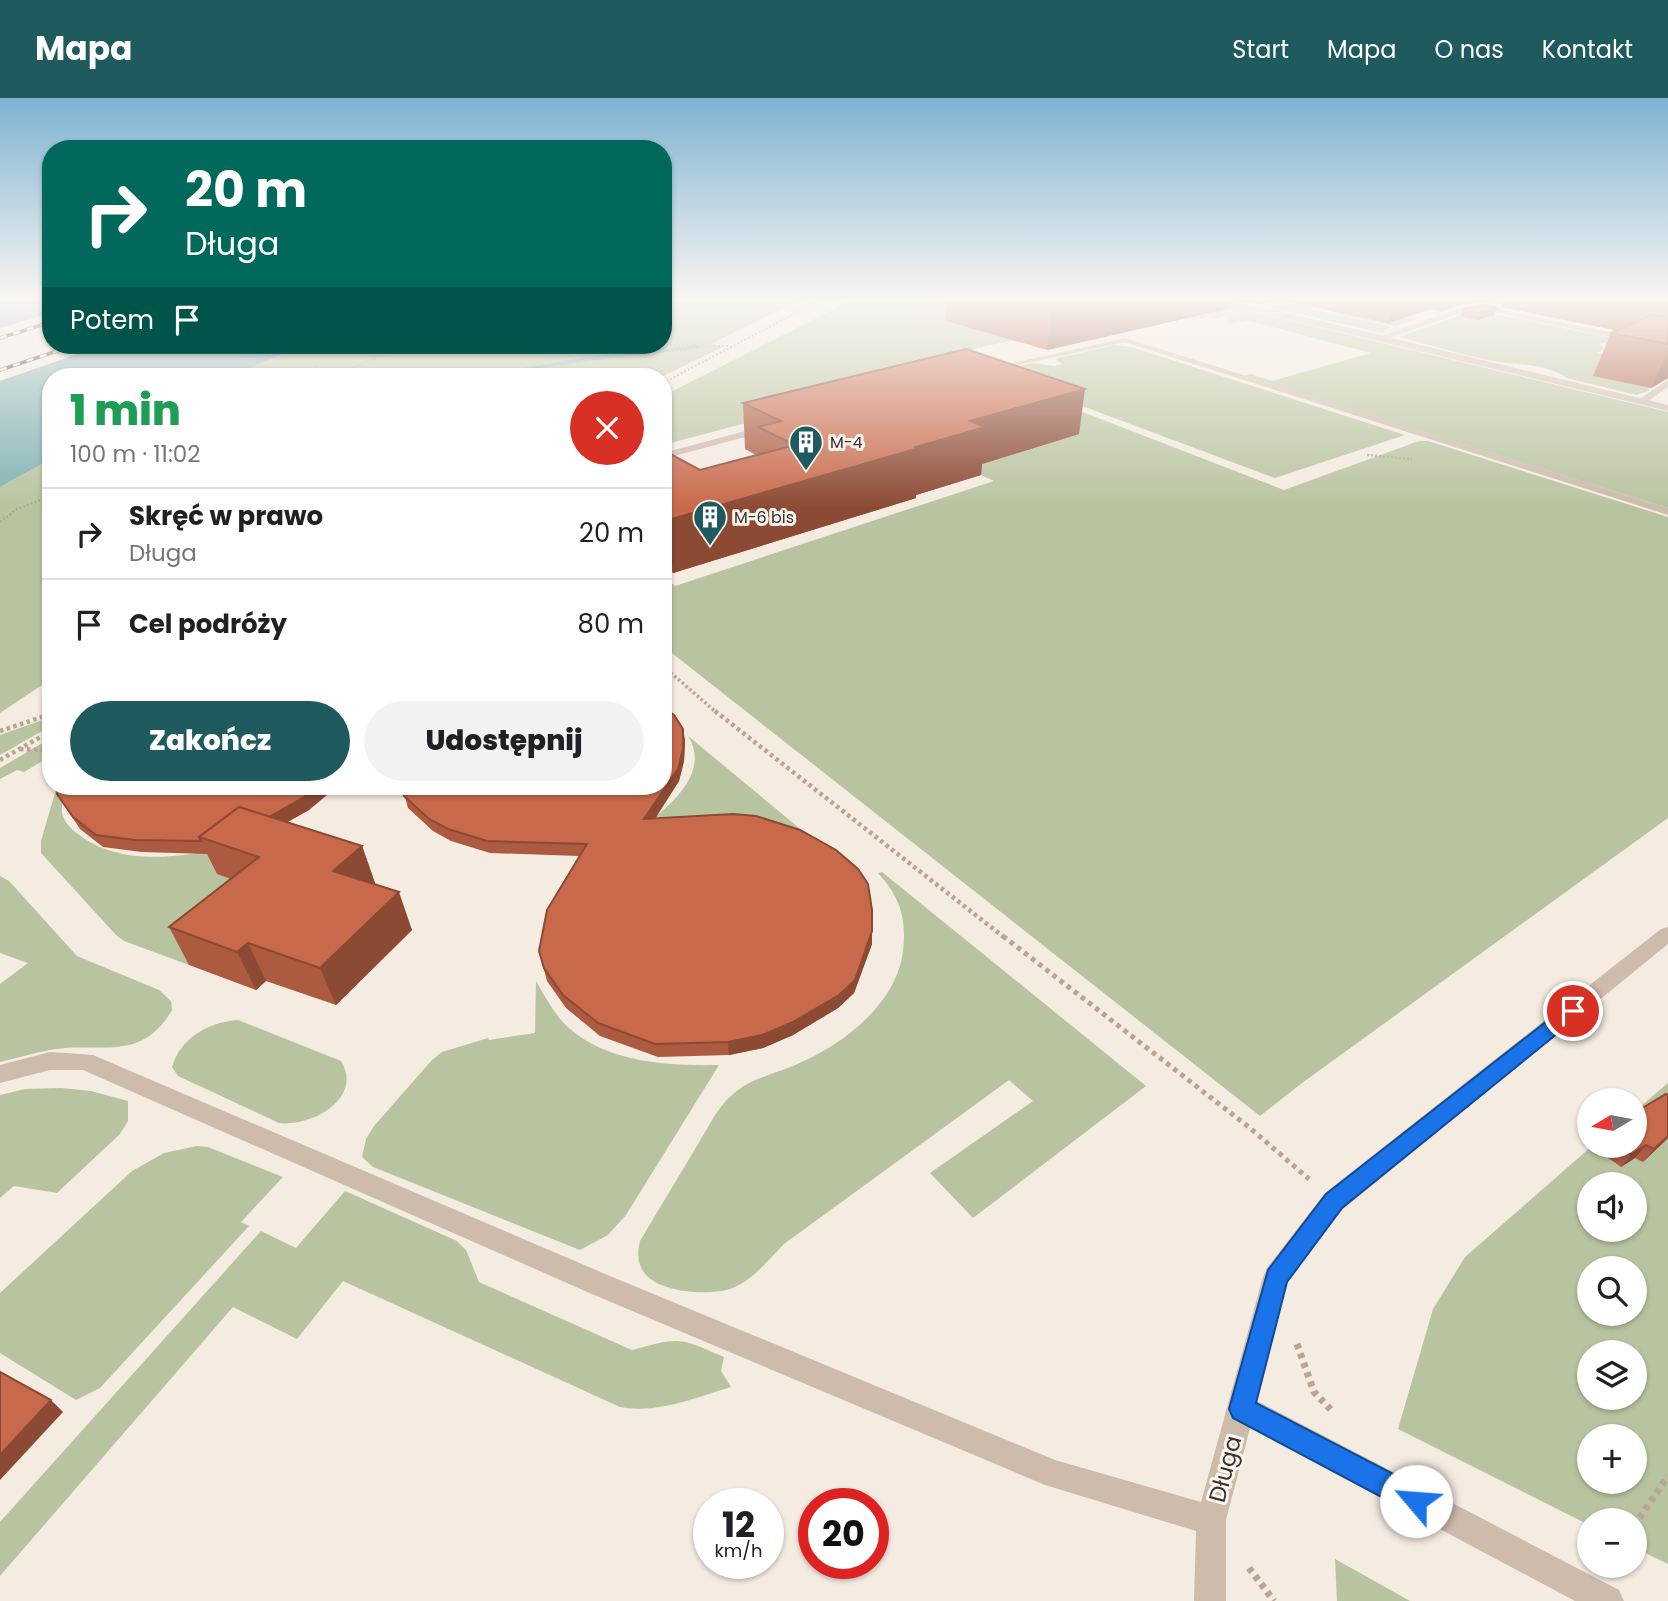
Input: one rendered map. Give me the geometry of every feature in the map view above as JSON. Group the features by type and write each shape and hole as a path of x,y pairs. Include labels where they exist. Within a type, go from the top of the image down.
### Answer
{"street":[{"path":"981,371 994,368"},
{"path":"1215,368 1668,512"},
{"path":"1505,368 1668,408"},
{"path":"1641,401 1668,383"},
{"path":"672,454 780,425"},
{"name":"Długa","path":"1210,1601 1211,1520 1276,1278 1334,1201 1668,934"},
{"path":"0,1074 50,1061 85,1060 601,1285 1055,1475 1211,1520"},
{"path":"1242,1409 1608,1601"}],"path":[{"path":"672,378 691,368"},
{"path":"0,522 17,509 42,499"},
{"path":"672,674 726,721 1250,1128 1334,1201"},
{"path":"0,731 42,717"},
{"path":"0,760 42,737"},
{"path":"19,749 42,750"},
{"path":"1298,1335 1296,1348 1314,1392 1333,1412"},
{"path":"1646,1508 1668,1476"}],"green space":[{"path":"718,368 912,368 856,394 672,443 672,391"},
{"path":"1012,368 1197,368 1405,435 1275,478 994,373"},
{"path":"1317,368 1486,368 1668,412 1668,508 1244,376 1250,374 1272,381"},
{"path":"1544,368 1626,368 1652,384 1648,391 1637,395 1567,378"},
{"path":"987,375 1284,490 1419,441 1428,441 1668,517 1668,818 1260,1116 672,653 672,584 675,586 994,481 967,469"},
{"path":"42,464 42,685 0,713 0,487"},
{"path":"42,720 42,731 0,755 0,735"},
{"path":"688,736 815,841 639,828 673,801 690,777 694,750"},
{"path":"42,743 42,761 24,772 17,770 0,779 0,768"},
{"path":"54,795 64,795 62,810 66,822 75,832 94,844 111,851 148,857 187,855 224,848 275,894 189,965 124,941 116,935 41,853 41,841"},
{"path":"882,872 1146,1086 973,1218 930,1173 1033,1101 1009,1080 784,1244 749,1279 735,1287 712,1292 684,1291 657,1283 647,1276 641,1267 638,1254 640,1241 721,1106 745,1085 811,1058 847,1035 878,1006 890,989 903,951 904,929 897,900 878,873"},
{"path":"0,876 9,881 77,956 159,990 171,1001 172,1010 161,1025 150,1036 124,1046 57,1049 0,1062 0,984 28,963 0,953"},
{"path":"536,981 565,1024 603,1049 622,1056 660,1063 719,1065 626,1215 608,1235 580,1250 373,1167 362,1157 366,1139 374,1126 442,1052 488,1038 535,1033"},
{"path":"238,1020 341,1061 346,1075 346,1087 340,1098 331,1108 319,1115 292,1123 279,1123 178,1076 172,1067 189,1040 206,1028"},
{"path":"1668,1083 1668,1564 1647,1554 1647,1508 1577,1508 1577,1519 1398,1429 1433,1309 1465,1257 1578,1158 1647,1158 1647,1101"},
{"path":"25,1089 91,1091 128,1101 128,1121 120,1134 57,1193 14,1186 0,1198 0,1095"},
{"path":"197,1146 208,1147 283,1177 241,1222 249,1226 100,1388 76,1400 0,1353 0,1293 132,1171 164,1153"},
{"path":"345,1191 457,1241 466,1250 479,1282 632,1350 679,1341 724,1357 721,1371 731,1387 662,1407 620,1407 343,1281 297,1339 233,1307 0,1576 0,1522 261,1231 296,1248"},
{"path":"1335,1559 1410,1601 1337,1601"}],"water":[{"path":"42,368 42,464 0,487 0,381"}],"building":[{"path":"887,368 1023,368 1085,389 970,421 985,427 916,447 919,448 672,519 672,455 700,470 795,445 758,427 781,421 743,403"},
{"path":"672,714 683,729 683,749 678,769 672,778"},
{"path":"58,795 307,795 269,817 239,807 199,837 201,841 135,840 96,835 73,817"},
{"path":"660,795 644,819 733,814 756,816 800,830 836,850 858,869 868,884 872,931 855,980 839,995 793,1022 762,1035 728,1042 655,1044 598,1023 563,995 544,968 539,951 547,910 587,844 487,841 448,829 429,819 404,796"},
{"path":"239,807 362,846 333,871 399,892 320,968 248,943 237,952 169,927 259,857 199,837"},
{"path":"1668,1095 1668,1136 1654,1149 1647,1146 1647,1105"},
{"path":"0,1372 51,1400 0,1455"}],"railway":[{"path":"0,370 6,368"}],"place":[{"name":"M-4","path":"806,472"},
{"name":"M-6 bis","path":"710,547"}],"route":[{"path":"1416,1501 1242,1409 1276,1278 1334,1201 1573,1011"}]}
